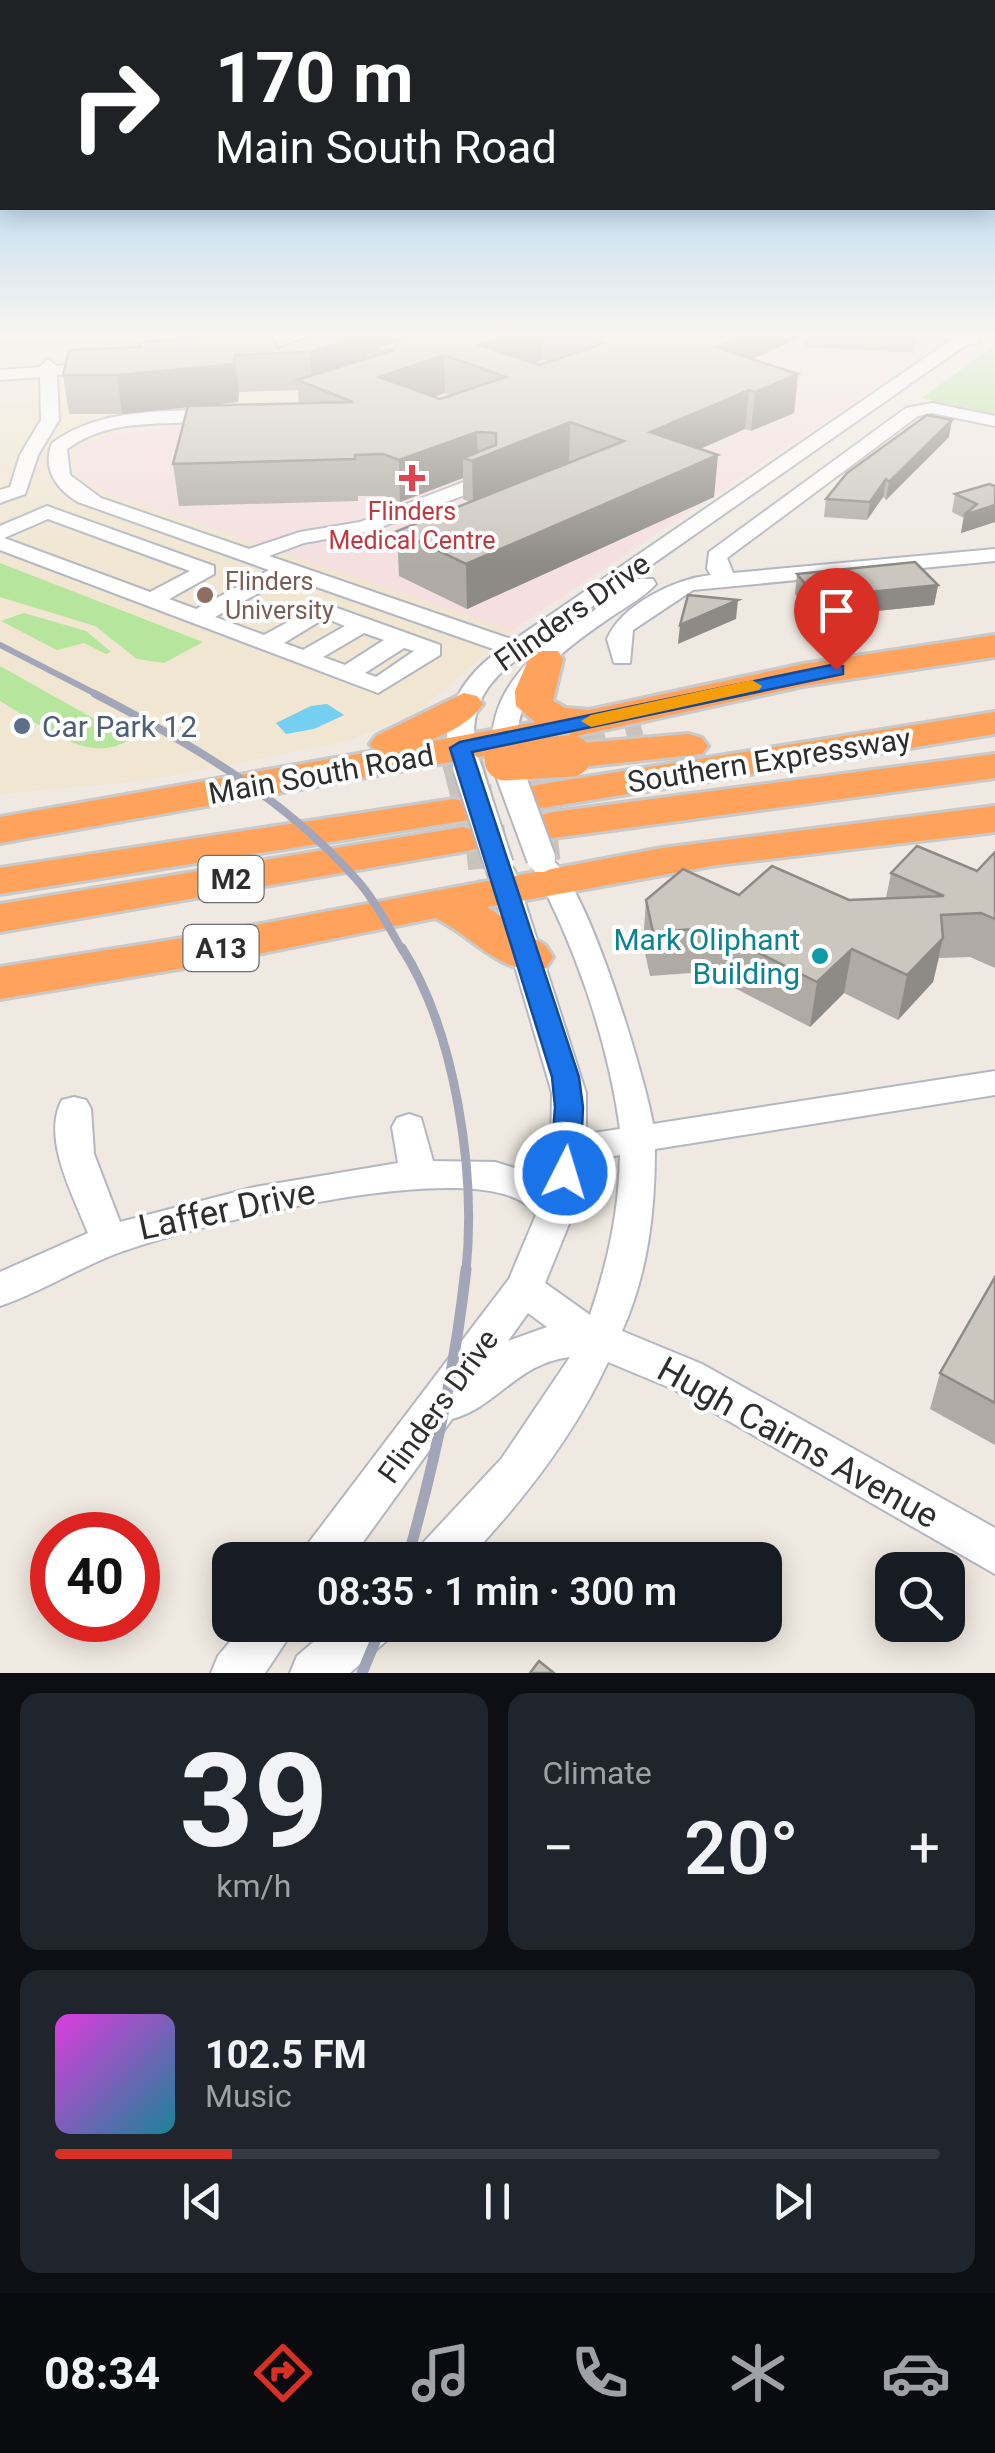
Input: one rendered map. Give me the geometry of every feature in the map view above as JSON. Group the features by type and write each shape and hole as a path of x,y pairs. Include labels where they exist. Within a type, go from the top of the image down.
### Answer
{"highway":[{"name":"A13","path":"0,983 143,964 440,903 491,783 594,720 803,675 995,646"},
{"path":"530,654 535,706 564,721 594,720"},
{"path":"158,804 491,783 766,704 995,663"},
{"path":"648,741 995,701"},
{"path":"0,830 158,804 352,757 436,726 464,704"},
{"name":"Southern Expressway","path":"550,840 995,723"},
{"name":"Southern Expressway","path":"550,840 757,784 995,745"},
{"path":"550,840 995,766"},
{"name":"A13","path":"491,783 550,840 817,837 995,819"},
{"name":"M2","path":"0,918 307,866 491,783"},
{"name":"M2","path":"0,881 491,783"},
{"path":"550,840 995,786"},
{"path":"817,837 995,809"},
{"path":"440,903 470,916 529,957"}],"street":[{"path":"0,497 18,490 29,455 50,420 50,409"},
{"name":"Flinders Drive","path":"491,783 510,695 530,654 750,490 874,409"},
{"path":"920,409 995,421"},
{"path":"727,580 716,569 716,556 920,409"},
{"path":"76,494 62,480 56,464 58,447 69,438 108,424 238,412"},
{"path":"248,556 300,538 364,527 486,480"},
{"path":"21,482 76,494 530,654"},
{"name":"Flinders Drive","path":"337,1542 524,1288 555,1214 569,1150 566,1077 529,957 491,783 458,720 464,704 485,672 530,654 648,581 726,523 750,490"},
{"path":"0,497 236,580 189,614"},
{"path":"0,532 38,509"},
{"path":"9,546 76,523"},
{"path":"726,523 756,527"},
{"path":"48,562 108,534"},
{"path":"9,546 48,562 347,674 402,639 323,610 267,644"},
{"path":"83,574 140,546"},
{"path":"648,581 687,584 995,555"},
{"path":"116,586 172,557"},
{"path":"189,614 286,569"},
{"path":"152,600 207,570"},
{"path":"622,658 618,639 622,627 687,584"},
{"path":"306,658 362,624"},
{"name":"Flinders Drive","path":"453,1542 530,1454 598,1343 634,1233 638,1141 630,1092 602,997 550,840 491,783"},
{"path":"569,1150 995,1083"},
{"path":"74,1109 76,1154 108,1238"},
{"path":"409,1127 418,1173"},
{"name":"Laffer Drive","path":"0,1290 108,1238 200,1211 418,1173 511,1178 539,1194 555,1214"},
{"path":"524,1288 598,1343"},
{"path":"426,1422 522,1352 553,1341 598,1343"},
{"name":"Hugh Cairns Avenue","path":"598,1343 669,1370 995,1552"},
{"path":"235,1673 260,1642"},
{"path":"314,1673 351,1642"},
{"path":"336,1673 359,1642"}],"shaded area":[{"name":"Flinders University","path":"0,409 308,409 93,488 512,630 416,714 345,742 144,781 0,794"},
{"name":"Flinders Medical Centre","path":"292,409 843,409 512,630 93,488 74,469 76,448 108,435 283,414"}],"green space":[{"path":"970,409 995,409 995,415"},
{"path":"0,563 203,642 164,663 137,659 95,626 0,597"},
{"path":"24,613 86,631 111,652 106,654 84,643 57,650 1,621"},
{"path":"0,666 130,739 114,747 97,748 47,730 0,701"}],"water":[{"path":"327,704 344,715 314,729 286,734 276,723 311,706"}],"building":[{"path":"187,409 704,409 650,432 718,455 466,564 397,531 624,441 570,422 472,461 463,458 496,445 496,433 477,432 399,460 383,454 355,455 355,459 173,464"},
{"path":"927,415 952,420 889,482 886,479 870,502 826,499 847,473"},
{"path":"989,484 995,486 995,505 964,515 977,504 955,494"},
{"path":"915,562 938,585 870,592 867,602 836,597 839,590 813,593 797,574"},
{"path":"688,595 738,600 680,625"},
{"path":"917,846 977,871 995,852 995,919 981,913 941,915 943,938 907,975 852,949 817,982 709,928 653,932 646,900 683,869 739,895 772,866 849,900 944,896 891,873"},
{"path":"995,1277 995,1403 940,1373"},
{"path":"539,1661 554,1673 530,1673"}],"tunnel":[{"path":"447,784 643,733"},
{"path":"454,811 542,796"},
{"path":"466,850 558,839"}],"railway":[{"path":"0,645 100,696"},
{"path":"95,694 201,753 299,823 364,888 403,951"},
{"path":"402,948 436,1020 458,1104 468,1191 466,1271"},
{"path":"412,1542 443,1416 466,1269"},
{"path":"362,1673 375,1642"}],"slow traffic":[{"path":"591,721 752,686"}],"place":[{"name":"Flinders Medical Centre","path":"412,478"},
{"name":"Flinders University","path":"205,595"},
{"name":"Car Park 12","path":"22,726"},
{"name":"Mark Oliphant Building","path":"820,956"}],"route":[{"path":"565,1173 569,1150 566,1077 460,748 836,670"}]}
